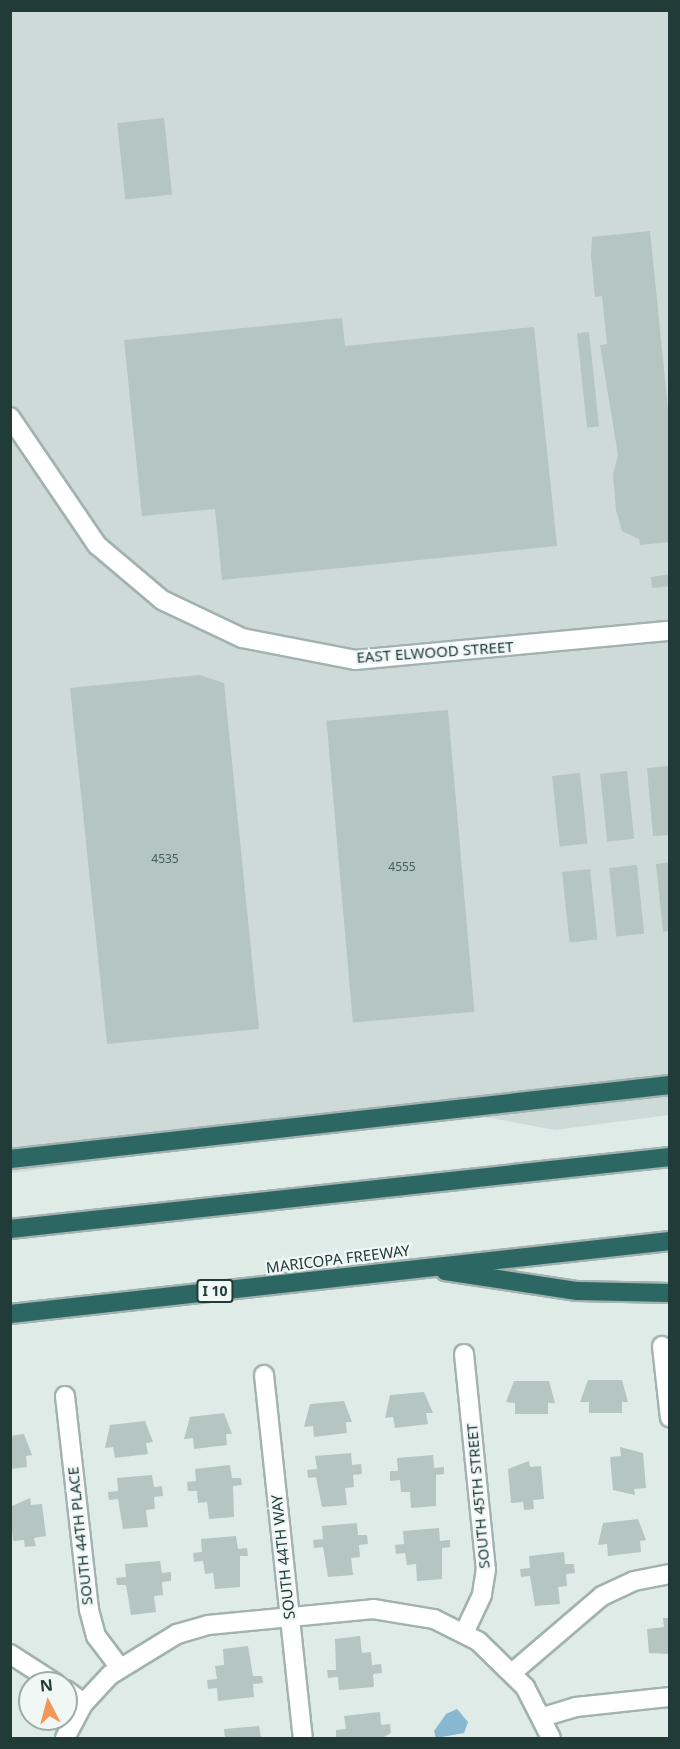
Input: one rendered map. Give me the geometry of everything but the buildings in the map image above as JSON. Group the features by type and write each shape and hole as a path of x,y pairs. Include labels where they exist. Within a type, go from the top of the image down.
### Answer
{"highway":[{"path":"10,1159 669,1084"},
{"path":"10,1229 669,1157"},
{"name":"MARICOPA FREEWAY","path":"10,1314 669,1241"},
{"path":"419,1267 578,1291 669,1293"}],"street":[{"name":"EAST ELWOOD STREET","path":"10,417 97,545 162,600 243,638 355,660 669,631"},
{"path":"662,1346 669,1418"},
{"name":"SOUTH 45TH STREET","path":"464,1354 486,1569 482,1595 465,1633"},
{"name":"SOUTH 44TH WAY","path":"264,1375 303,1738"},
{"name":"SOUTH 44TH PLACE","path":"65,1396 89,1610 96,1636 119,1667"},
{"path":"513,1672 602,1596 669,1574"},
{"path":"65,1738 84,1703 119,1667 193,1629 290,1616 388,1609 465,1633 513,1672 543,1717 551,1738"},
{"path":"10,1653 37,1671"},
{"path":"543,1717 576,1707 669,1696"},
{"path":"78,1699 84,1703"}],"shaded area":[{"path":"10,11 669,11 669,1115 555,1130 453,1111 11,1173"}],"water":[{"path":"457,1709 468,1722 464,1733 436,1738 434,1731 446,1714"}]}
